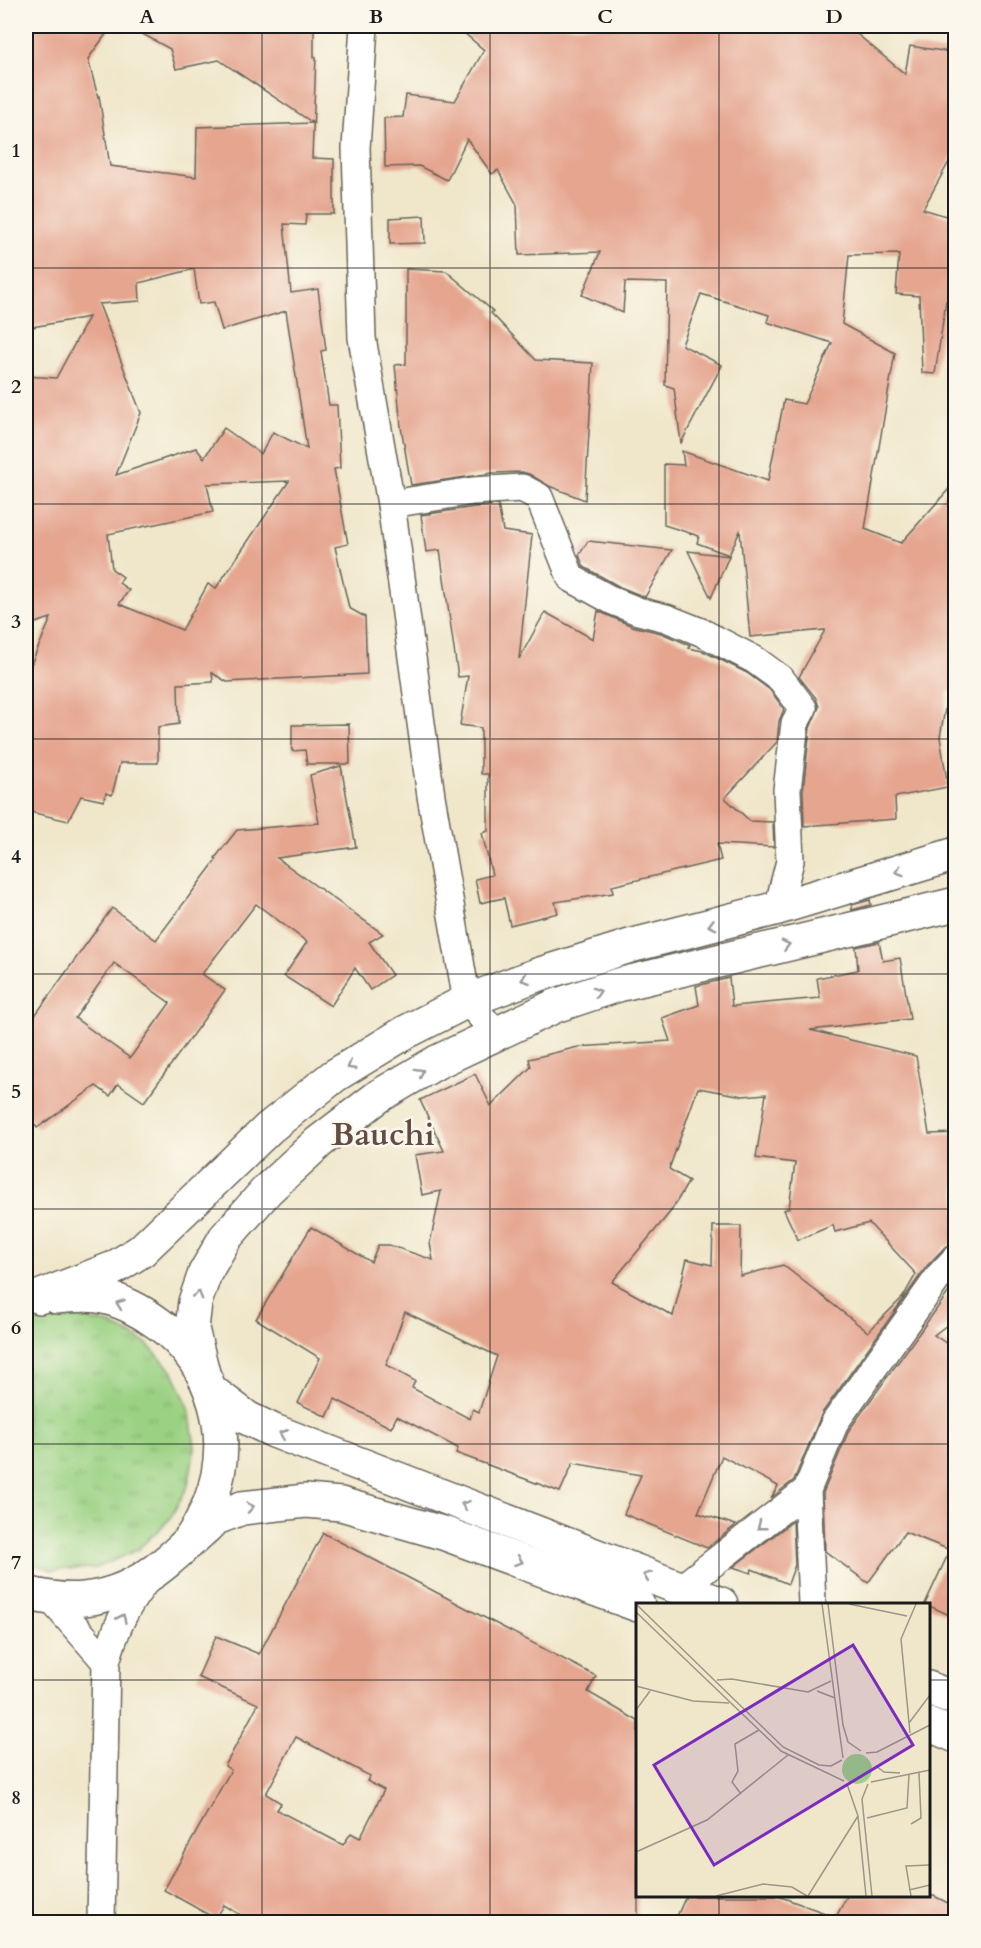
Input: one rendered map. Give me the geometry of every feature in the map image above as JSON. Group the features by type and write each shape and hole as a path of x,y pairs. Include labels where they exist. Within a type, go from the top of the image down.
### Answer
{"main road":[{"path":"32,1299 114,1268 141,1251 269,1128 334,1076 406,1032 467,1001 534,976 630,946 778,908 956,854"},
{"path":"184,1547 203,1520 215,1488 221,1456 220,1423 192,1329 195,1302 205,1273 225,1238 268,1189 319,1142 370,1103 437,1062 555,1006 618,986 956,904"},
{"path":"32,1299 99,1296 141,1311 177,1337 207,1382 247,1418 274,1431 716,1603"},
{"path":"38,1596 84,1599 117,1592 148,1578 216,1518 242,1508 306,1501 341,1504 446,1534 636,1604"},
{"path":"930,1689 956,1699"},
{"path":"930,1725 956,1736"}],"street":[{"path":"364,26 356,148 362,338 390,504 431,796 467,1001 496,1033"},
{"path":"390,504 473,491 522,488 539,496 571,578 612,601 701,632 755,660 781,679 803,708 795,723 787,790 790,861 778,908"},
{"path":"812,1603 807,1490 835,1422 940,1275 956,1258"},
{"path":"680,1589 807,1490"},
{"path":"101,1923 106,1662 113,1637 128,1604 148,1578"},
{"path":"38,1596 106,1662"}],"green space":[{"path":"72,1317 111,1324 146,1343 173,1372 189,1408 195,1447 188,1486 169,1520 137,1550 96,1568 52,1570 26,1562 26,1325"}],"building":[{"path":"26,26 112,26 88,59 99,96 110,166 196,177 197,127 313,123 219,60 176,69 170,49 128,26 314,26 314,57 316,57 312,158 334,159 334,214 306,214 305,225 284,224 291,293 318,289 326,350 321,351 329,405 337,405 340,468 334,469 348,544 335,547 349,608 365,617 367,674 227,682 212,673 213,682 178,684 179,724 158,727 158,763 120,763 112,795 106,793 104,801 81,796 68,821 26,811 26,676 51,618 26,626 26,376 56,378 89,317 26,328","holes":["194,269 199,304 214,302 222,330 286,311 307,449 273,432 261,454 224,428 204,458 196,448 116,475 141,413 99,304 140,301 139,283","289,481 216,588 208,584 182,630 119,604 129,590 119,583 123,577 112,569 108,534 213,512 207,484"]},
{"path":"456,26 859,26 857,34 905,74 910,46 956,53 956,149 923,209 956,219 956,304 946,301 935,374 922,373 919,296 896,294 899,254 849,255 842,324 895,353 865,529 901,543 956,481 956,692 948,692 940,737 948,787 895,797 896,819 804,826 803,791 810,728 819,707 816,698 799,677 825,630 750,637 740,531 729,555 697,543 699,536 664,525 664,464 684,465 682,451 768,481 784,400 804,404 832,343 767,322 769,315 701,294 682,345 722,365 681,443 674,388 665,385 667,283 625,282 623,313 582,295 600,252 519,255 517,205 498,170 492,174 467,139 447,180 419,166 385,167 384,118 403,117 406,95 455,101 484,50"},
{"path":"424,216 425,243 390,244 390,218"},
{"path":"406,269 446,271 493,311 491,313 536,360 593,363 585,500 549,486 522,472 493,473 411,485 401,427 395,365 406,364"},
{"path":"498,505 503,531 532,535 519,659 545,612 593,639 598,611 632,626 661,633 690,645 688,648 703,651 747,673 770,690 784,709 779,721 777,742 725,798 750,821 773,822 774,847 717,844 721,860 612,886 613,893 555,902 558,913 510,925 504,898 480,903 475,879 492,875 482,833 488,831 488,774 481,774 481,728 460,725 468,676 458,677 440,550 426,552 421,515"},
{"path":"588,541 672,550 645,597 620,587 584,567 579,555"},
{"path":"688,551 729,556 711,598"},
{"path":"349,724 350,764 307,764 305,750 292,751 292,725"},
{"path":"341,766 356,847 277,858 383,934 369,942 392,975 370,990 355,968 331,1006 284,976 307,942 256,904 202,974 225,990 144,1102 118,1084 110,1096 96,1086 37,1128 26,1112 26,1028 112,908 156,940 237,830 319,823 310,775","holes":["114,963 170,1003 130,1058 75,1018"]},
{"path":"870,900 871,905 852,910 852,905"},
{"path":"879,942 883,961 900,958 910,1019 810,1030 916,1056 929,1134 956,1133 956,1243 945,1247 927,1266 822,1413 794,1480 771,1498 778,1486 722,1456 698,1513 736,1525 707,1548 624,1514 641,1475 573,1463 560,1492 456,1453 458,1448 397,1416 391,1428 335,1399 327,1417 298,1403 320,1358 256,1319 311,1227 371,1262 378,1245 389,1245 433,1260 430,1243 441,1191 422,1195 415,1155 444,1151 420,1100 475,1074 491,1106 531,1067 529,1059 578,1047 670,1041 662,1018 699,1005 696,986 729,978 732,1006 820,998 817,978 858,970 856,947","holes":["698,1088 743,1096 766,1094 756,1158 795,1163 789,1208 784,1210 798,1240 833,1225 835,1232 869,1223 916,1274 903,1297 868,1332 783,1265 740,1276 741,1226 713,1226 712,1265 687,1259 673,1316 612,1282 671,1211 689,1181 669,1169","405,1312 497,1356 479,1412 473,1409 470,1419 412,1388 415,1381 386,1365"]},
{"path":"956,1282 956,1318 934,1335 956,1350 956,1618 930,1606 930,1603 925,1603 950,1550 905,1532 868,1583 825,1551 823,1493 849,1430"},
{"path":"793,1521 795,1565 788,1584 752,1569 751,1573 733,1567"},
{"path":"323,1533 596,1676 588,1692 636,1720 638,1923 254,1923 224,1905 216,1919 164,1890 231,1770 225,1766 258,1704 198,1677 216,1636 259,1654","holes":["296,1737 370,1776 367,1781 384,1790 360,1838 351,1833 343,1845 277,1810 281,1803 266,1794"]},
{"path":"934,1896 956,1907 956,1923 674,1923 686,1897 781,1897 836,1917 846,1897"}],"district":[{"name":"Bauchi","path":"383,1134"}]}
